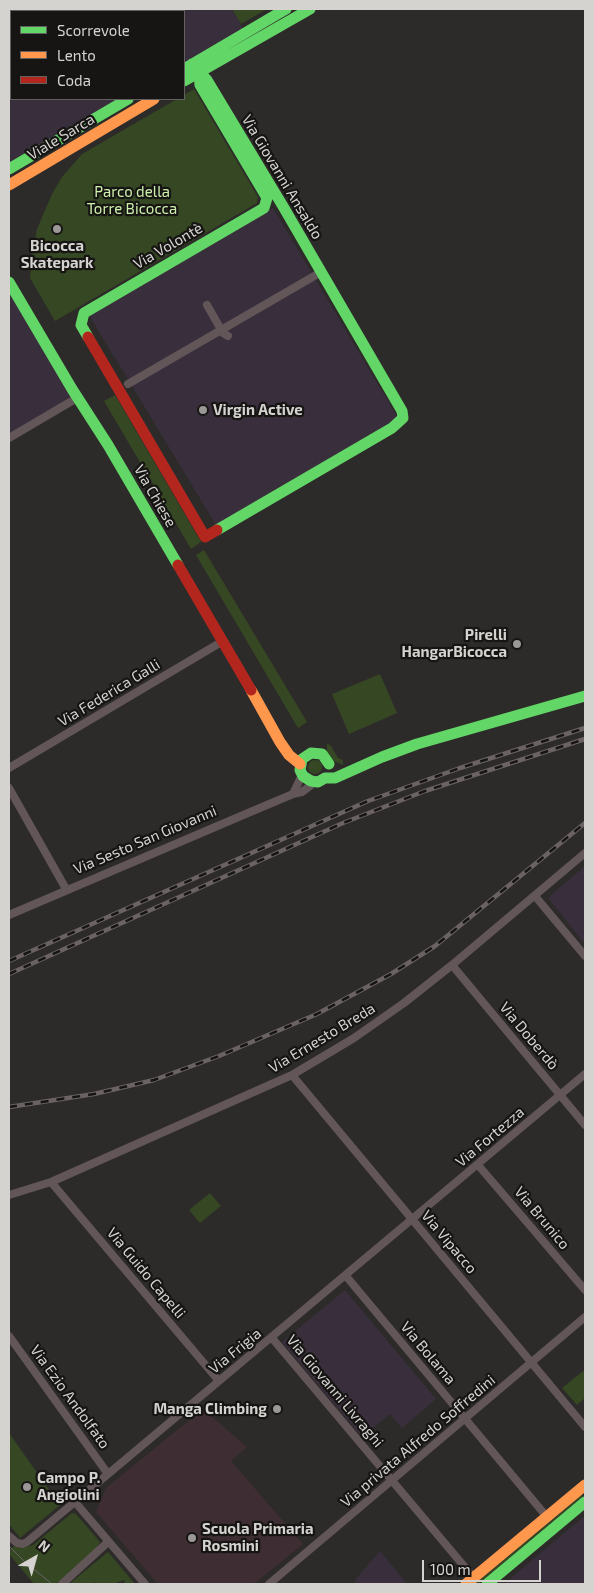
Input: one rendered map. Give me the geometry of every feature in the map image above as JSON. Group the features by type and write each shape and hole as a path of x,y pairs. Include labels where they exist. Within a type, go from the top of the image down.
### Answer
{"street":[{"path":"185,79 192,68 286,9"},
{"path":"192,68 310,9"},
{"name":"Via Giovanni Ansaldo","path":"192,68 200,85 264,192 266,200 264,208"},
{"name":"Via Giovanni Ansaldo","path":"192,68 207,80 402,411 403,418 392,428 205,537"},
{"name":"Viale Sarca","path":"9,169 126,100"},
{"name":"Viale Sarca","path":"9,185 152,100"},
{"path":"264,208 274,204 284,208"},
{"name":"Via Volontè","path":"81,325 84,313 264,208"},
{"path":"123,387 224,335 316,275"},
{"name":"Via Chiese","path":"9,282 77,398 108,445 272,727 295,749 303,765 313,752 320,753 330,764"},
{"path":"207,305 224,335"},
{"name":"Via Chiese","path":"81,325 123,387 205,537"},
{"path":"9,438 77,398"},
{"name":"Via Federica Galli","path":"9,768 223,641"},
{"name":"Via Sesto San Giovanni","path":"9,915 66,889 293,794 302,792 320,780 335,778 417,744 585,696"},
{"path":"303,765 307,780 320,780 329,771 330,764 337,768 353,769"},
{"path":"293,794 303,765"},
{"path":"9,788 66,889"},
{"name":"Via Ernesto Breda","path":"9,1195 51,1182 292,1076 360,1034 404,1003 585,853"},
{"path":"535,896 585,956"},
{"name":"Via Doberdò","path":"452,965 585,1125"},
{"name":"Via Fortezza","path":"413,1220 585,1074"},
{"name":"Via Vipacco","path":"292,1076 585,1426"},
{"name":"Via Brunico","path":"478,1164 585,1290"},
{"name":"Via Guido Capelli","path":"51,1182 219,1381"},
{"name":"Via Frigia","path":"9,1536 14,1542 21,1544 28,1542 413,1220"},
{"name":"Via Bolama","path":"346,1276 547,1517"},
{"name":"Via privata Alfredo Soffredini","path":"269,1584 585,1317"},
{"name":"Via Ezio Andolfato","path":"9,1336 108,1474"},
{"name":"Via Giovanni Livraghi","path":"272,1338 392,1481 470,1581"},
{"path":"470,1581 585,1485"},
{"path":"75,1502 144,1584"},
{"path":"487,1584 585,1502"},
{"path":"62,1584 108,1542"}],"shaded area":[{"path":"9,9 232,9 244,30 185,64 185,10 10,10 10,100 124,100 9,167"},
{"path":"273,208 398,418 216,525 89,315"},
{"path":"9,287 73,397 9,434"},
{"path":"585,866 585,944 548,898"},
{"path":"345,1290 436,1399 402,1428 390,1414 362,1437 282,1342"},
{"path":"203,1409 247,1447 231,1461 303,1544 254,1584 158,1584 96,1512 106,1488"},
{"path":"585,1516 585,1584 504,1584 564,1533"},
{"path":"380,1551 407,1584 353,1584 355,1580"}],"green space":[{"path":"232,9 267,9 241,24"},
{"name":"Parco della Torre Bicocca","path":"194,89 258,197 257,203 55,321 30,278 37,229 52,194 62,177 82,154 175,100 185,100 185,94"},
{"path":"115,395 201,542 191,549 104,401"},
{"path":"204,550 307,722 298,728 196,555"},
{"path":"380,674 397,713 349,734 332,694"},
{"path":"327,743 338,758 343,760 343,765 334,761 327,752"},
{"path":"312,760 318,760 322,767 318,774 312,774 308,770 308,764"},
{"path":"210,1193 221,1206 200,1223 189,1210"},
{"path":"583,1371 585,1373 585,1398 577,1405 562,1388"},
{"name":"Campo P. Angiolini","path":"9,1433 60,1505 20,1538 9,1524"},
{"path":"581,1494 583,1496 478,1584 473,1584"},
{"path":"72,1513 76,1514 100,1542 91,1558 62,1581 52,1584 34,1584 9,1554 9,1551 14,1546 23,1548 33,1545"},
{"path":"108,1552 135,1584 125,1584 124,1580 113,1584 97,1584 95,1582 93,1584 69,1584"}],"tram line":[{"path":"9,1546 52,1584"}],"railway":[{"path":"9,961 368,801 460,768 585,728"},
{"path":"9,974 343,823 425,791 585,739"},
{"path":"9,1107 94,1094 154,1080 219,1056 317,1014 391,974 435,946 585,823"}],"traffic: fast":[{"path":"185,68 286,9"},
{"path":"185,80 310,9"},
{"path":"192,64 207,80 284,208 402,411 403,418 392,428 217,530"},
{"path":"88,337 81,325 84,313 264,208 267,198 200,85 199,73"},
{"path":"9,169 126,100"},
{"path":"9,282 178,565"},
{"path":"329,764 322,754 311,753 302,759 300,770 303,776 311,781 318,782 325,778 335,778 417,744 585,696"},
{"path":"487,1584 585,1502"}],"traffic: slow":[{"path":"9,185 152,100"},
{"path":"251,690 280,742 289,755 300,764"},
{"path":"466,1584 585,1485"}],"traffic: jam":[{"path":"88,337 205,537 217,530"},
{"path":"178,565 251,690"}],"place":[{"name":"Bicocca Skatepark","path":"57,229"},
{"name":"Virgin Active","path":"203,410"},
{"name":"Pirelli HangarBicocca","path":"517,644"},
{"name":"Manga Climbing","path":"277,1409"},
{"name":"Campo P. Angiolini","path":"27,1487"},
{"name":"Scuola Primaria Rosmini","path":"192,1538"}]}
